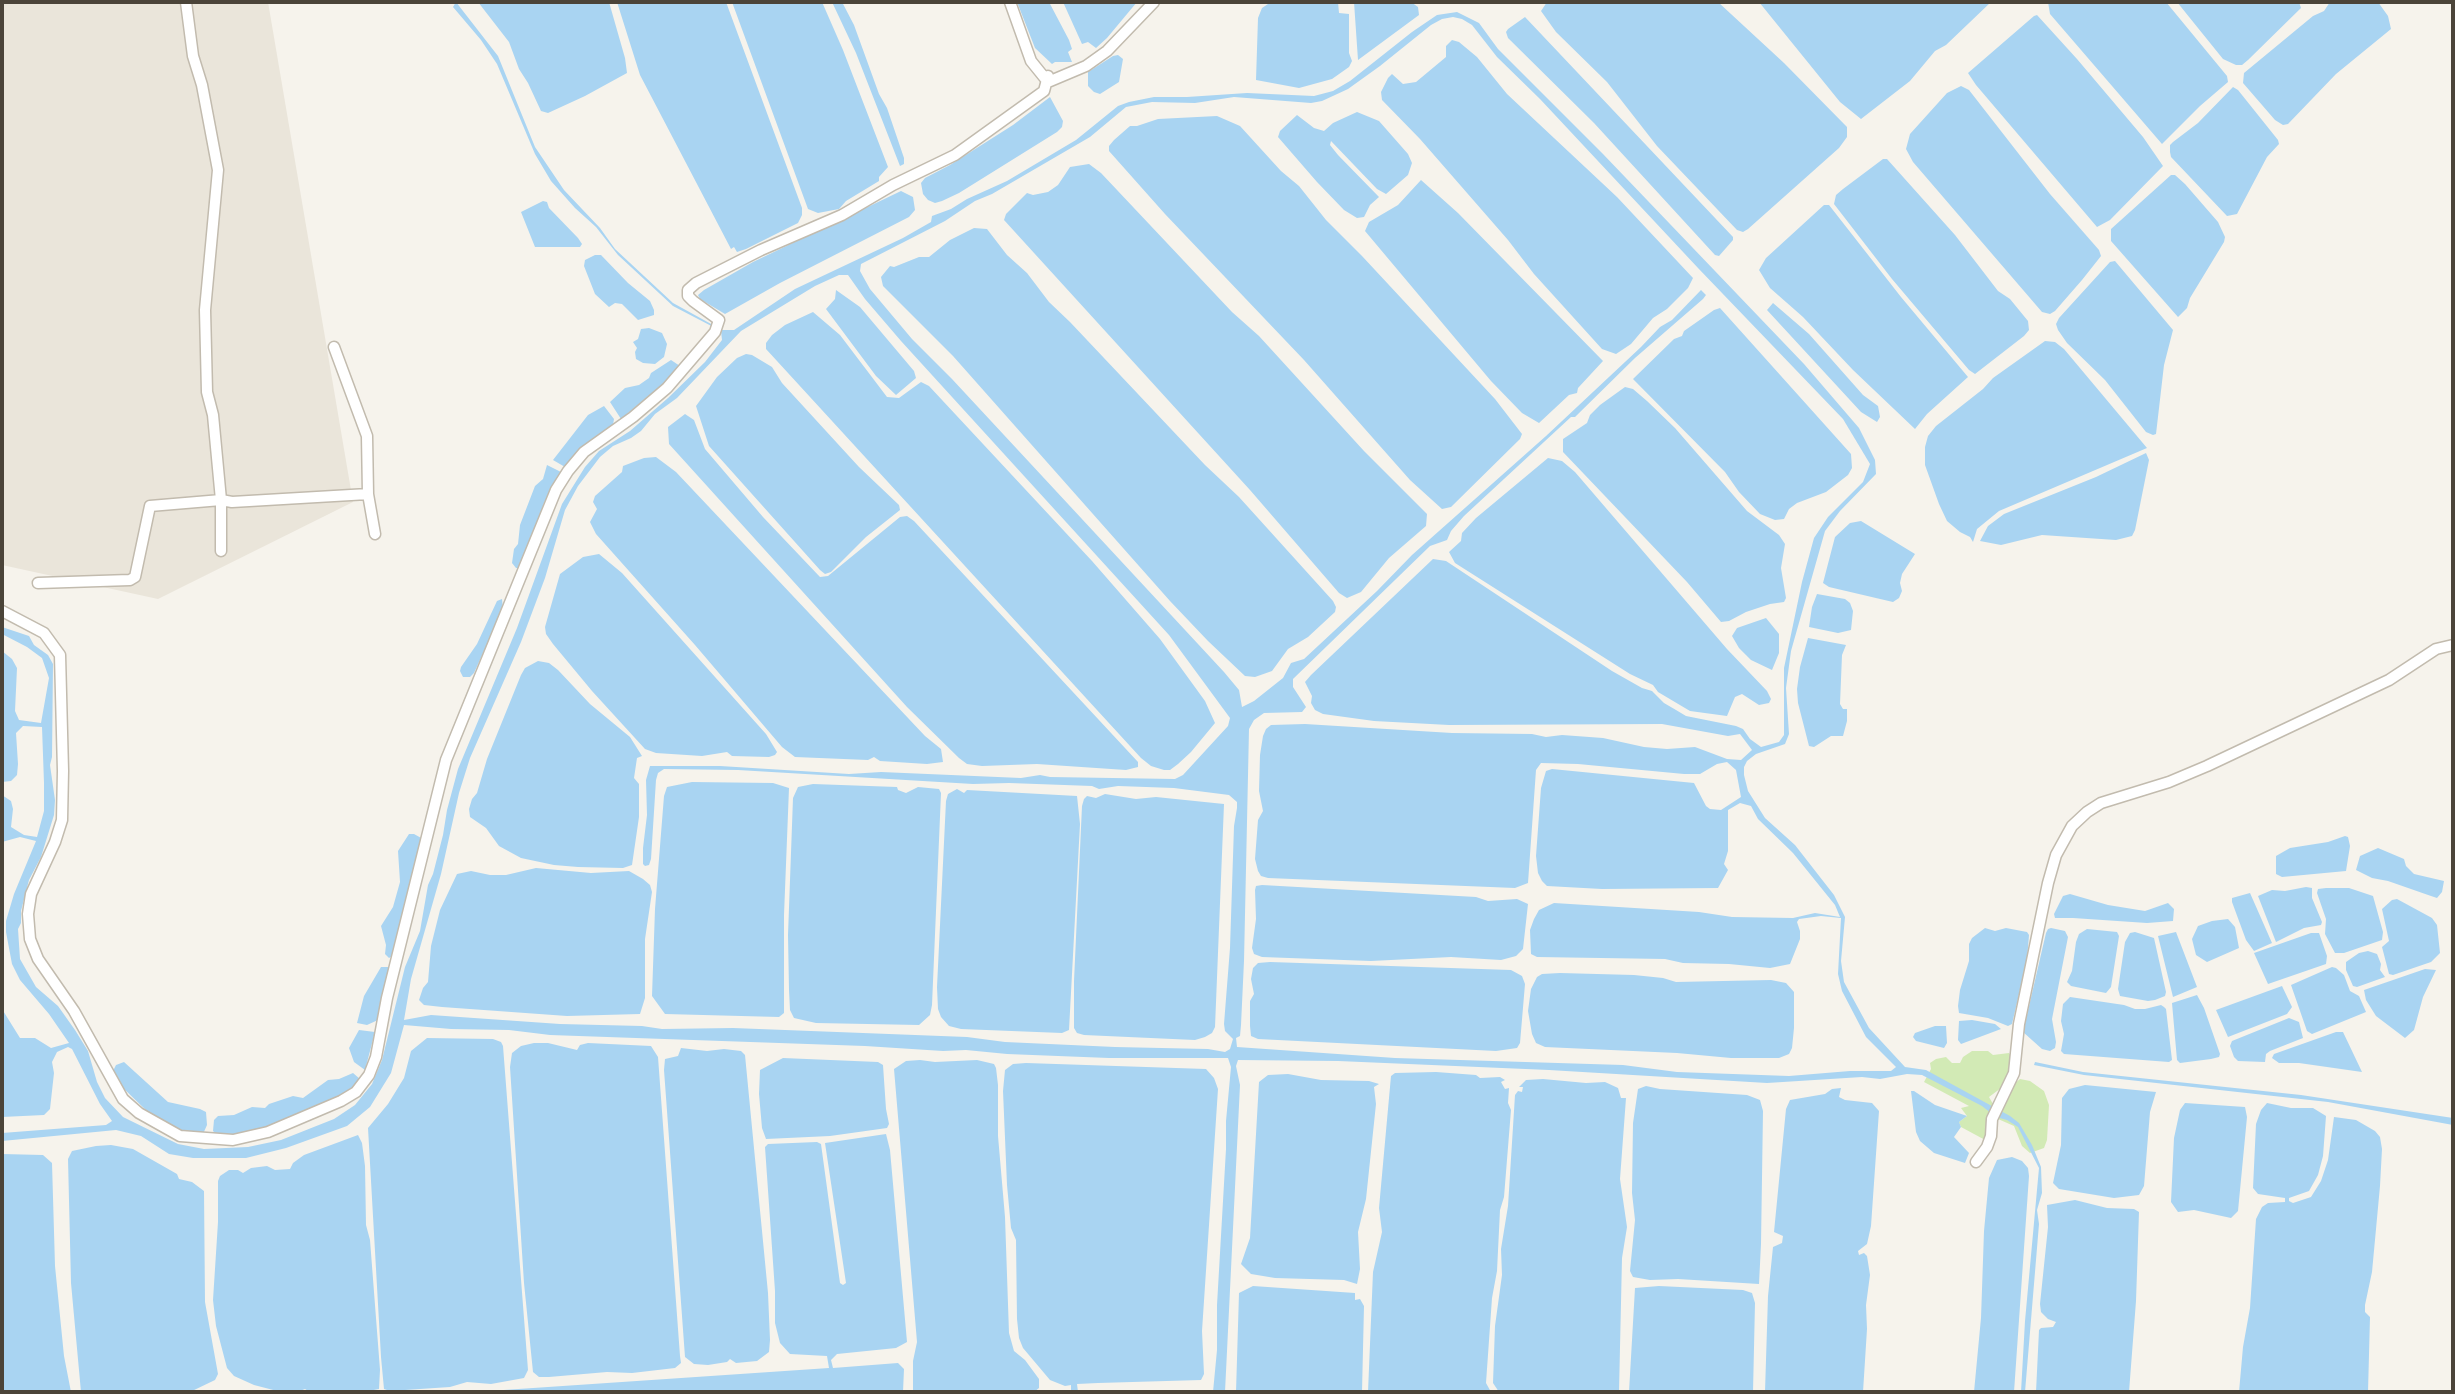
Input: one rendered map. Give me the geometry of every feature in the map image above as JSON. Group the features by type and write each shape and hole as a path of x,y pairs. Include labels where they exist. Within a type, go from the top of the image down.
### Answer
{"street":[{"path":"186,2 193,56 202,85 218,170 205,310 207,392 213,415 222,551"},
{"path":"1010,2 1031,61 1048,79"},
{"path":"1048,79 1086,66 1107,51 1154,2"},
{"path":"2,611 44,633 60,655 62,820 31,894 28,914 30,939 38,959 88,1034 123,1099 139,1113 180,1136 233,1140 268,1132 341,1101 356,1092 369,1074 376,1057 387,998 446,760 556,490 584,452 633,417 667,388 717,329 719,320 688,296 688,290 696,283 797,233 842,215 893,185 955,155 1044,92 1048,79"},
{"path":"334,347 366,436 368,494 375,534"},
{"path":"38,583 130,580 135,577 150,506 220,500 232,502 368,494"},
{"path":"1976,1162 1987,1147 1992,1119 2014,1073 2019,1024 2056,855 2072,826 2101,803 2193,772 2389,680 2436,649 2453,645"}],"shaded area":[{"path":"2,2 268,2 353,502 158,599 2,565"}],"green space":[{"path":"1972,1051 1988,1051 1993,1055 2009,1053 2013,1060 2005,1085 1989,1097 1993,1104 1988,1120 1987,1141 1961,1127 1959,1122 1967,1116 1961,1108 1969,1106 1924,1082 1931,1069 1930,1063 1936,1059 1946,1057 1952,1063 1960,1063 1963,1057"},
{"path":"2020,1079 2030,1081 2044,1091 2049,1105 2044,1148 2030,1153 2022,1146 2014,1126 1998,1119 2010,1087"}],"water":[{"path":"456,2 498,56 535,147 564,190 600,228 615,249 673,303 722,330 734,330 795,289 903,238 931,222 932,216 1007,181 1076,140 1118,106 1154,97 1247,93 1314,96 1333,91 1350,81 1437,15 1457,12 1479,23 1498,49 1603,154 1804,364 1859,428 1875,460 1876,474 1840,511 1825,531 1791,651 1786,688 1789,734 1785,744 1756,754 1747,761 1744,775 1748,791 1765,818 1795,845 1834,895 1845,917 1841,961 1844,982 1869,1028 1905,1067 1926,1070 2010,1116 2019,1123 2032,1145 2041,1167 2042,1193 2037,1210 2039,1224 2025,1392 2021,1392 2025,1321 2039,1168 2018,1127 1922,1075 1767,1083 1549,1070 1338,1061 1238,1060 1236,1066 1240,1085 1225,1392 1213,1392 1231,1067 1228,1058 1109,1058 1007,1054 966,1050 550,1035 509,1030 404,1025 391,1073 370,1107 347,1126 286,1148 246,1158 193,1158 169,1154 141,1136 116,1130 2,1141 2,1133 106,1125 112,1121 100,1104 72,1049 68,1047 57,1052 52,1062 54,1073 50,1109 44,1115 2,1117 2,1009 20,1038 35,1038 51,1048 69,1043 20,980 12,964 6,932 6,921 14,894 36,841 20,837 2,842 2,795 11,801 11,827 24,835 37,837 44,811 44,783 42,727 23,726 16,733 17,775 11,781 2,782 2,651 12,659 17,668 15,711 19,720 41,723 49,678 42,658 2,634 2,627 29,636 53,664 50,765 55,800 54,815 41,857 29,880 21,911 18,929 20,959 36,987 58,1006 88,1051 105,1098 123,1117 178,1144 204,1149 248,1147 281,1140 334,1119 355,1105 372,1084 382,1060 405,967 420,931 428,885 458,769 517,628 562,504 585,467 599,451 630,431 668,398 705,362 722,340 721,331 673,306 618,255 596,227 551,181 535,154 497,64 453,7","holes":["1453,17 1472,25 1497,57 1843,419 1870,464 1863,482 1828,517 1814,538 1784,668 1784,735 1779,742 1761,747 1750,739 1743,729 1736,726 1686,716 1664,703 1652,691 1612,671 1446,561 1433,559 1305,682 1315,710 1323,714 1374,721 1449,725 1662,724 1728,736 1740,734 1752,750 1741,760 1727,759 1695,747 1644,747 1603,738 1305,724 1271,725 1263,736 1260,755 1259,791 1263,811 1258,820 1255,859 1258,871 1261,876 1268,878 1515,888 1528,883 1536,770 1541,763 1700,774 1717,764 1727,762 1736,770 1741,797 1721,810 1706,806 1694,783 1552,769 1546,771 1541,788 1536,856 1542,881 1547,886 1602,889 1718,888 1728,870 1724,864 1728,851 1728,810 1740,803 1751,806 1758,819 1793,853 1835,905 1840,917 1815,913 1793,918 1732,917 1699,912 1554,903 1539,910 1534,919 1530,930 1531,954 1537,957 1665,959 1683,963 1770,968 1790,964 1800,939 1797,922 1799,919 1821,916 1841,918 1838,974 1842,991 1866,1037 1896,1067 1891,1071 1789,1076 1677,1072 1623,1065 1395,1058 1237,1047 1236,1038 1240,1036 1241,1025 1244,961 1249,729 1254,720 1264,713 1302,712 1306,707 1293,687 1293,679 1430,546 1447,540 1464,516 1703,299 1706,295 1701,290 1546,436 1412,555 1304,659 1291,663 1283,678 1242,707 1239,690 1224,672 912,339 870,289 860,271 861,264 945,221 975,201 992,194 1090,137 1126,107 1152,102 1195,103 1234,97 1311,103 1322,101 1348,89 1431,25","839,275 848,275 901,341 1169,635 1230,718 1228,726 1183,775 1175,779 1040,775 1021,778 881,772 849,774 720,766 650,766 646,780 647,815 643,864 649,865 651,859 656,780 658,773 664,769 738,770 973,784 1092,786 1099,789 1118,786 1174,788 1229,795 1237,802 1237,808 1224,1024 1225,1031 1233,1039 1230,1049 1225,1052 1208,1049 1005,1042 967,1037 733,1028 662,1029 431,1015 404,1020 411,979 470,758 521,642 545,578 565,510 578,486 600,457 613,446 641,431 655,414 677,398 741,331 815,286"]},
{"path":"478,2 609,2 627,73 548,113 541,111 519,69 509,42"},
{"path":"617,2 726,2 802,208 798,223 746,249 737,252 734,247 731,249 640,75"},
{"path":"732,2 822,2 888,167 879,177 879,181 846,201 839,209 818,213 808,209"},
{"path":"832,2 842,2 854,25 904,158 904,164 900,166 856,53"},
{"path":"1017,2 1049,2 1069,40 1072,49 1068,52 1072,62 1052,64 1035,48"},
{"path":"1063,2 1137,2 1096,48 1088,42 1082,44"},
{"path":"1271,2 1338,2 1339,13 1349,14 1349,53 1352,61 1349,67 1332,79 1299,88 1256,80 1258,18 1262,8"},
{"path":"1354,2 1411,2 1418,7 1419,15 1358,60"},
{"path":"1547,2 1718,2 1784,63 1847,127 1847,137 1839,148 1748,229 1743,232 1737,230 1657,146 1607,82 1556,32 1541,11"},
{"path":"1759,2 1991,2 1946,45 1935,51 1910,81 1861,119 1840,102"},
{"path":"2048,2 2166,2 2227,76 2228,82 2162,144 2050,14"},
{"path":"2177,2 2299,2 2301,8 2248,60 2242,65 2236,65 2223,59"},
{"path":"2330,2 2378,2 2388,16 2391,29 2336,74 2288,124 2283,125 2275,120 2243,83 2244,73 2313,16 2324,11"},
{"path":"2037,15 2143,137 2163,166 2110,220 2097,227 1968,73"},
{"path":"1525,17 1733,237 1719,256 1715,255 1594,123 1508,38 1508,29"},
{"path":"1452,40 1459,42 1477,57 1507,94 1617,197 1693,278 1688,288 1667,309 1653,318 1631,344 1616,354 1602,349 1534,274 1420,139 1382,100 1381,92 1392,74 1403,84 1416,82 1446,57 1446,46"},
{"path":"1118,55 1123,59 1119,82 1100,94 1094,92 1088,86 1088,72"},
{"path":"1961,86 1969,90 2050,194 2099,250 2101,256 2050,314 2042,312 1913,162 1906,149 1910,134 1947,93"},
{"path":"2233,87 2279,144 2267,157 2237,214 2227,216 2171,157 2170,145 2198,123"},
{"path":"1050,97 1063,121 1057,132 942,201 935,203 923,194 921,183 925,178 1013,125"},
{"path":"1357,112 1379,121 1408,154 1412,163 1408,175 1386,194 1377,189 1331,141 1330,145 1338,155 1379,197 1370,205 1364,217 1357,218 1344,210 1278,137 1280,131 1297,115 1314,128 1324,131 1333,123"},
{"path":"1217,116 1240,126 1281,171 1299,186 1326,220 1495,399 1522,434 1451,507 1442,509 1410,480 1304,360 1109,151 1114,140 1130,126 1158,119"},
{"path":"1883,159 1887,159 1955,235 1998,291 2010,299 2028,321 2029,330 2024,336 1975,374 1892,279 1834,204 1836,195"},
{"path":"1089,164 1101,173 1232,312 1259,336 1364,451 1427,514 1426,526 1389,558 1361,592 1347,598 1339,593 1250,490 1004,220 1006,214 1027,193 1033,195 1048,192 1058,185 1070,167"},
{"path":"2171,175 2175,175 2185,184 2218,222 2225,237 2187,308 2178,317 2111,241 2111,229"},
{"path":"1421,180 1458,213 1603,361 1578,388 1577,393 1569,395 1539,423 1522,413 1491,381 1365,231 1369,222 1398,205"},
{"path":"901,191 913,197 915,210 909,217 725,314 700,299 698,295 704,290 753,262"},
{"path":"543,201 547,202 549,208 578,238 582,244 580,247 535,247 521,212"},
{"path":"1824,205 1829,205 1968,377 1927,414 1915,429 1853,370 1803,317 1770,288 1759,270 1766,258"},
{"path":"974,228 987,229 1049,302 1239,497 1333,601 1335,612 1308,637 1288,649 1272,671 1255,677 1245,676 1208,641 953,356 883,286 881,277 890,266 894,267 919,257 929,257 950,240"},
{"path":"601,255 650,301 654,315 638,320 622,304 615,303 609,307 595,294 584,266 585,260"},
{"path":"2115,261 2173,330 2164,365 2156,434 2153,435 2146,432 2105,380 2067,343 2056,324 2110,262"},
{"path":"836,290 860,307 914,371 916,378 896,395 876,376 826,309 835,299"},
{"path":"1773,303 1809,334 1863,395 1878,406 1880,417 1877,422 1861,412 1767,310"},
{"path":"1720,308 1851,454 1852,468 1848,475 1826,492 1797,503 1789,509 1784,519 1775,520 1760,514 1725,472 1633,379 1674,339"},
{"path":"813,312 840,335 887,397 899,398 921,382 929,386 1092,561 1160,639 1205,701 1215,723 1178,764 1170,770 1164,770 1151,766 1141,758 766,349 766,343 772,335 785,325"},
{"path":"649,328 662,333 667,344 664,357 655,364 636,359 637,348 633,342 638,339 641,329"},
{"path":"2045,341 2055,342 2064,349 2147,448 1999,511 1977,529 1973,542 1947,521 1939,504 1925,465 1928,436 1936,426 1993,378"},
{"path":"746,354 772,367 782,383 859,467 899,505 900,510 866,537 831,572 825,574 820,570 709,446 696,406 717,377 737,358"},
{"path":"671,360 680,366 676,373 621,419 610,402 625,388 639,385"},
{"path":"1625,387 1633,389 1647,401 1675,428 1747,511 1779,535 1785,544 1781,568 1786,598 1784,602 1770,604 1721,622 1687,582 1563,452 1563,439 1587,423 1590,415 1600,405"},
{"path":"604,406 614,419 613,425 589,443 565,467 553,460 588,415"},
{"path":"685,414 694,420 705,449 763,517 820,577 828,576 900,517 907,516 914,521 1138,762 1138,767 1126,770 1037,764 982,766 967,764 959,758 907,707 669,444 668,427"},
{"path":"2146,453 2149,460 2132,536 2116,540 2042,535 2001,545 1980,541 1988,526 2004,514 2096,477"},
{"path":"656,457 676,472 925,736 941,749 943,762 927,764 880,761 874,757 868,760 795,757 782,747 596,534 590,522 597,509 593,502 595,496 622,472 623,466 644,458"},
{"path":"1548,458 1562,461 1575,472 1727,649 1767,691 1771,699 1769,703 1759,705 1742,694 1735,697 1727,716 1690,711 1658,692 1653,685 1630,674 1455,563 1449,552 1461,541 1462,533 1476,518"},
{"path":"547,465 561,472 544,503 522,569 516,568 512,563 520,525 535,486 543,479"},
{"path":"1861,521 1915,554 1902,574 1902,591 1899,598 1893,602 1829,587 1823,583 1835,537 1850,523"},
{"path":"599,554 622,573 766,734 777,752 775,755 732,756 727,752 702,756 656,753 645,749 592,691 553,644 545,627 560,574 583,557"},
{"path":"1817,594 1845,599 1850,603 1853,611 1851,630 1838,633 1809,627"},
{"path":"502,599 503,609 474,673 470,677 463,677 461,667 477,644 497,601"},
{"path":"1766,618 1779,634 1779,653 1772,670 1751,660 1732,636 1737,628"},
{"path":"1808,638 1846,645 1842,655 1840,704 1843,709 1847,709 1843,736 1831,736 1814,747 1809,746 1797,689"},
{"path":"538,661 549,663 558,670 590,704 630,737 642,756 637,758 634,778 639,784 639,817 632,865 623,868 578,867 521,858 499,846 486,828 470,817 472,799 477,793 487,759 521,675 525,668"},
{"path":"692,782 773,783 789,788 784,915 784,1013 779,1017 665,1014 652,996 655,909 664,796 667,787"},
{"path":"813,784 897,787 906,793 918,787 939,789 941,793 932,1005 930,1015 919,1025 816,1023 794,1018 790,1010 788,935 793,798 798,787"},
{"path":"957,789 964,793 967,790 1077,796 1080,824 1069,1030 1062,1033 961,1029 949,1026 941,1017 937,987 946,801 948,794"},
{"path":"1105,794 1136,799 1156,797 1224,804 1215,1027 1212,1033 1205,1037 1195,1040 1084,1035 1077,1033 1074,1028 1082,806 1087,796 1096,798"},
{"path":"409,834 423,839 394,955 389,958 385,954 386,945 381,926 393,907 400,882 398,851"},
{"path":"2348,837 2350,846 2346,871 2282,877 2276,874 2276,856 2290,848 2328,842"},
{"path":"2378,848 2404,859 2406,866 2414,874 2444,881 2442,892 2437,898 2372,878 2356,870 2360,856"},
{"path":"536,868 591,873 629,871 650,885 652,892 645,939 645,998 640,1014 567,1016 442,1007 424,1005 419,1000 428,982 431,946 440,910 457,874 471,871 506,875"},
{"path":"1256,886 1476,897 1488,901 1517,899 1528,904 1523,949 1516,956 1501,960 1451,957 1371,961 1262,957 1254,954 1252,948 1256,919 1255,890"},
{"path":"2312,888 2312,898 2321,925 2304,928 2276,942 2258,896 2272,890 2285,891"},
{"path":"2349,888 2373,896 2383,932 2382,940 2344,953 2335,953 2325,934 2326,919 2317,893 2318,889"},
{"path":"2250,893 2272,943 2254,951 2246,940 2232,902 2232,898"},
{"path":"2070,894 2108,905 2145,911 2168,903 2174,909 2173,921 2147,923 2055,918 2054,914 2063,896"},
{"path":"2397,899 2432,918 2437,925 2440,953 2431,962 2393,975 2389,974 2382,947 2389,941 2382,909"},
{"path":"2228,919 2235,927 2239,948 2207,962 2196,955 2192,939 2198,926"},
{"path":"1985,928 1995,931 2006,928 2027,932 2029,935 2027,960 2012,1024 2008,1026 1988,1018 1959,1013 1960,990 1969,961 1969,944 1972,938"},
{"path":"2051,928 2065,931 2068,937 2052,1019 2056,1042 2055,1048 2050,1051 2042,1049 2023,1032 2046,933"},
{"path":"2087,929 2117,932 2119,936 2111,987 2106,993 2071,986 2067,982 2072,971 2079,934"},
{"path":"2176,932 2197,987 2173,997 2158,936"},
{"path":"2130,933 2154,938 2166,992 2165,996 2155,1000 2120,996 2118,989 2125,942"},
{"path":"2311,933 2319,933 2327,956 2326,964 2268,984 2254,953"},
{"path":"2368,951 2377,954 2380,970 2385,977 2353,986 2346,970 2346,962 2359,953"},
{"path":"1258,963 1511,970 1522,976 1525,984 1520,1043 1517,1048 1496,1051 1258,1039 1251,1036 1250,1001 1254,994 1251,979 1253,968"},
{"path":"381,967 390,967 378,1020 367,1025 357,1023 364,996"},
{"path":"2332,967 2344,975 2350,991 2359,996 2366,1012 2312,1034 2307,1031 2291,985"},
{"path":"2425,969 2436,970 2423,997 2414,1030 2405,1038 2376,1016 2366,1000 2364,990"},
{"path":"1542,974 1634,975 1676,982 1771,980 1786,983 1794,992 1792,1048 1789,1054 1779,1058 1731,1058 1545,1047 1536,1043 1532,1034 1528,1011 1531,989 1537,977"},
{"path":"2282,986 2292,1007 2287,1014 2228,1037 2216,1010"},
{"path":"2197,995 2220,1054 2219,1057 2211,1059 2180,1063 2177,1060 2172,1003"},
{"path":"2070,997 2135,1009 2161,1005 2166,1009 2172,1060 2169,1062 2064,1054 2061,1051 2064,1034 2061,1021 2063,1004"},
{"path":"2289,1018 2299,1022 2303,1038 2270,1051 2266,1054 2265,1062 2238,1061 2234,1057 2230,1046 2232,1041"},
{"path":"1959,1021 1995,1024 2001,1029 1961,1044 1958,1040"},
{"path":"1935,1026 1946,1026 1947,1043 1944,1048 1916,1041 1913,1037 1915,1033"},
{"path":"359,1030 375,1032 365,1070 354,1062 349,1048"},
{"path":"2336,1032 2343,1032 2362,1072 2299,1063 2279,1063 2272,1058 2274,1054"},
{"path":"427,1038 493,1039 501,1042 503,1046 528,1370 524,1378 491,1384 467,1382 450,1387 390,1391 384,1389 381,1357 368,1128 388,1104 404,1078 411,1051"},
{"path":"548,1043 577,1050 580,1045 588,1043 651,1046 658,1057 681,1363 675,1368 549,1377 539,1377 533,1372 524,1283 510,1067 512,1053 521,1046"},
{"path":"681,1048 707,1051 724,1049 741,1051 745,1055 768,1293 770,1340 769,1352 757,1361 736,1363 730,1359 727,1362 708,1365 694,1364 685,1357 664,1070 665,1059 678,1056"},
{"path":"783,1058 878,1062 883,1065 889,1124 887,1128 830,1136 766,1139 762,1128 759,1094 760,1070"},
{"path":"977,1060 994,1064 996,1068 1009,1333 1014,1351 1025,1360 1039,1379 1039,1388 1034,1392 913,1392 913,1361 917,1342 894,1069 906,1061"},
{"path":"124,1062 168,1102 206,1112 207,1125 203,1134 190,1136 151,1115 120,1085 113,1071 116,1065"},
{"path":"2035,1062 2083,1072 2301,1095 2453,1118 2453,1125 2328,1102 2084,1075 2034,1065"},
{"path":"1013,1064 1206,1069 1214,1078 1218,1089 1202,1331 1204,1374 1201,1380 1077,1384 1078,1392 1071,1392 1071,1385 1065,1386 1050,1380 1023,1348 1017,1319 1016,1240 1011,1228 1007,1185 1003,1091 1005,1070"},
{"path":"353,1073 360,1079 339,1098 273,1126 225,1136 217,1135 213,1131 214,1120 218,1116 234,1115 252,1107 265,1108 269,1104 293,1096 303,1098 328,1080"},
{"path":"1395,1073 1476,1075 1480,1078 1500,1077 1505,1080 1501,1082 1505,1089 1509,1088 1508,1103 1511,1110 1486,1383 1491,1392 1368,1392 1373,1272 1382,1232 1379,1208 1391,1076"},
{"path":"1288,1074 1321,1080 1369,1081 1379,1084 1374,1087 1376,1104 1366,1199 1358,1232 1360,1269 1357,1284 1344,1280 1275,1278 1251,1274 1241,1264 1250,1238 1259,1082 1268,1075"},
{"path":"1526,1080 1605,1082 1618,1088 1621,1098 1626,1098 1620,1179 1627,1227 1622,1258 1619,1392 1499,1392 1493,1383 1495,1326 1502,1275 1501,1249 1508,1206 1515,1095 1518,1091 1522,1092 1523,1087 1519,1087"},
{"path":"2085,1085 2156,1092 2150,1112 2144,1186 2139,1195 2114,1198 2059,1189 2053,1183 2061,1145 2062,1098 2069,1089"},
{"path":"1646,1086 1747,1095 1760,1100 1763,1111 1759,1284 1633,1277 1630,1271 1635,1220 1632,1193 1633,1123 1638,1089"},
{"path":"1841,1088 1839,1097 1872,1103 1879,1111 1871,1226 1867,1244 1858,1251 1859,1255 1864,1253 1867,1256 1870,1275 1866,1305 1863,1392 1765,1392 1768,1296 1773,1247 1782,1243 1783,1236 1774,1232 1786,1109 1790,1100 1825,1094 1832,1089"},
{"path":"1911,1091 1935,1105 1967,1116 1959,1122 1961,1127 1954,1137 1969,1153 1965,1163 1934,1153 1920,1141 1916,1132"},
{"path":"2185,1103 2245,1107 2247,1117 2238,1211 2231,1218 2194,1210 2178,1212 2171,1202 2174,1138 2180,1110"},
{"path":"2267,1103 2291,1108 2313,1108 2326,1116 2323,1156 2318,1175 2309,1191 2289,1198 2293,1203 2311,1197 2321,1181 2328,1160 2334,1117 2356,1120 2380,1137 2380,1186 2372,1272 2365,1305 2365,1312 2370,1317 2368,1392 2239,1392 2250,1308 2256,1219 2262,1207 2268,1203 2285,1202 2285,1198 2258,1194 2253,1188 2256,1124"},
{"path":"886,1134 890,1150 907,1342 896,1348 837,1354 831,1360 833,1368 898,1363 904,1369 903,1392 474,1392 829,1368 827,1356 790,1354 780,1343 775,1323 765,1147 768,1144 821,1144 840,1283 843,1285 846,1283 825,1143"},
{"path":"358,1135 362,1143 365,1166 366,1225 370,1240 380,1370 379,1389 363,1392 310,1392 305,1389 281,1392 234,1376 227,1368 216,1326 213,1300 220,1176 229,1170 243,1173 251,1168 267,1166 275,1170 290,1169 293,1163 304,1155"},
{"path":"111,1145 133,1149 177,1174 179,1179 192,1182 204,1191 205,1302 218,1374 215,1380 190,1392 81,1392 71,1283 68,1159 72,1151"},
{"path":"2,1154 43,1155 52,1163 55,1266 64,1356 71,1392 2,1392"},
{"path":"2012,1157 2022,1161 2028,1168 2029,1176 2014,1392 1974,1392 1989,1178 1997,1160"},
{"path":"2075,1200 2139,1212 2129,1392 2036,1392 2039,1330 2053,1327 2056,1322 2041,1312 2040,1304 2048,1227 2047,1205"},
{"path":"1253,1286 1355,1293 1355,1300 1360,1299 1364,1306 1362,1392 1236,1392 1239,1293"},
{"path":"1659,1286 1743,1290 1752,1293 1755,1303 1753,1392 1629,1392 1635,1288"}]}
